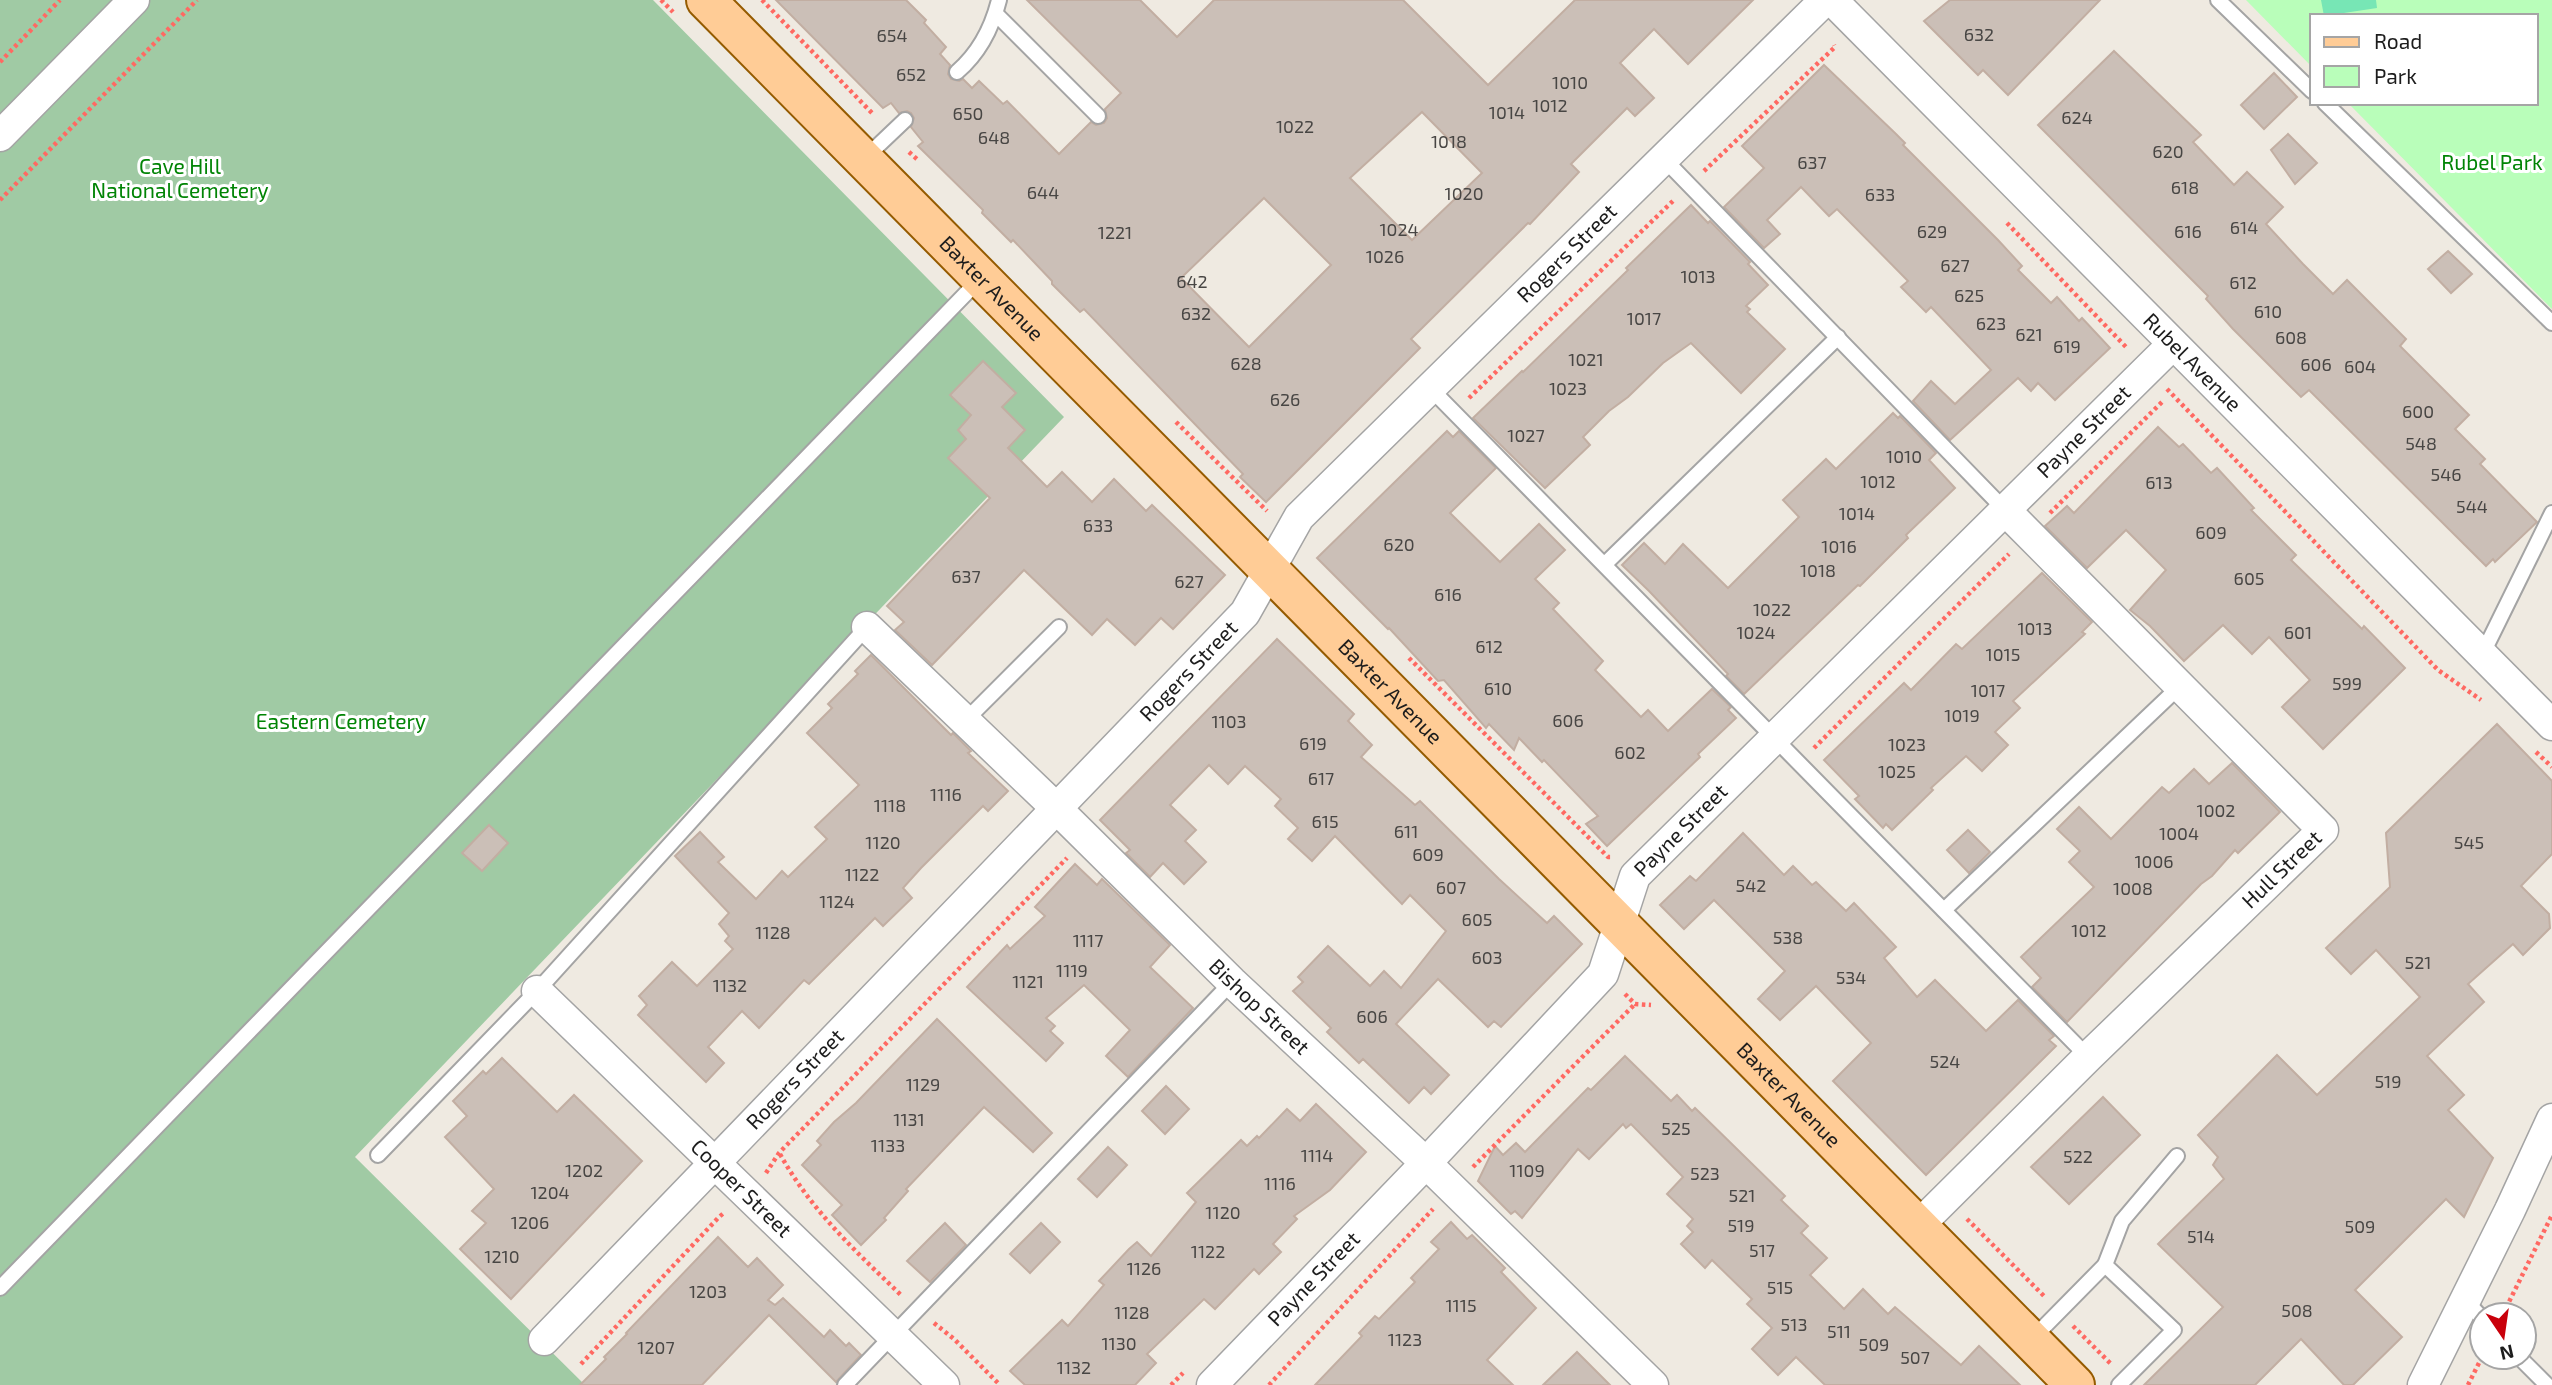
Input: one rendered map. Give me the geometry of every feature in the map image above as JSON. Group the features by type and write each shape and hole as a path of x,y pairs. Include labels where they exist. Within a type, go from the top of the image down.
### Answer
{"main road":[{"name":"Baxter Avenue","path":"706,0 2075,1385"}],"street":[{"path":"0,136 134,0"},
{"name":"Rogers Street","path":"544,1340 1245,613 1299,517 1825,0"},
{"name":"Rubel Avenue","path":"1832,0 2552,725"},
{"name":"Payne Street","path":"1212,1385 1426,1164 1603,974 1635,876 2173,344"},
{"name":"Hull Street","path":"1919,1225 2323,830 2005,510"},
{"name":"Bishop Street","path":"867,626 1232,982 1426,1164 1653,1385"},
{"name":"Cooper Street","path":"537,991 944,1385"},
{"path":"2477,1301 2510,1210 2552,1119"},
{"path":"2423,1385 2468,1318"}],"lane":[{"path":"2218,0 2310,89"},
{"path":"957,72 967,63 993,25 997,7"},
{"path":"997,7 1098,116"},
{"path":"2327,105 2552,323"},
{"path":"863,159 905,120"},
{"path":"1664,159 2005,510"},
{"path":"0,1288 981,278"},
{"path":"1605,564 1838,337"},
{"path":"1430,388 2088,1058"},
{"path":"2482,655 2552,513"},
{"path":"378,1155 537,991 867,626"},
{"path":"965,721 1059,627"},
{"path":"1944,910 2180,686"},
{"path":"845,1385 1232,982"},
{"path":"2031,1340 2105,1265 2122,1221 2177,1156"},
{"path":"2105,1265 2174,1329 2122,1382"},
{"path":"2533,1371 2547,1385"}],"path":[{"path":"0,62 60,0"},
{"path":"0,200 197,0"},
{"path":"762,0 873,114"},
{"path":"909,152 919,162"},
{"path":"2000,216 2438,670 2484,702"},
{"path":"1174,420 1291,531"},
{"path":"1401,649 1608,857 1621,855 1635,876"},
{"path":"2533,749 2552,767"},
{"path":"581,1364 719,1217 750,1196 779,1153 1074,851 1080,832"},
{"path":"779,1153 789,1171 839,1237 917,1309 954,1339 1000,1385"},
{"path":"1946,1199 2059,1312 2122,1382"},
{"path":"2509,1301 2552,1215"}],"green space":[{"name":"Eastern Cemetery","path":"0,0 653,0 1064,417 355,1157 585,1385 0,1385"},
{"name":"Rubel Park","path":"2246,0 2552,0 2552,309 2350,105 2538,105 2538,14 2310,14 2310,65"},
{"path":"2321,0 2376,0 2377,8 2324,14"}],"building":[{"path":"776,0 906,0 926,20 924,23 946,47 940,54 950,65 948,74 951,79 963,79 972,88 979,81 1003,104 1007,101 1059,154 1091,122 1096,125 1104,123 1107,118 1105,109 1121,93 1027,0 1140,0 1177,37 1214,0 1403,0 1488,85 1575,0 1753,0 1688,64 1654,29 1620,63 1654,98 1635,116 1627,108 1571,164 1579,172 1530,224 1528,223 1411,339 1420,348 1266,502 1240,477 1243,474 1084,309 1080,312 1013,240 1011,242 982,213 983,210 918,146 923,142 911,127 914,118 911,113 899,113 891,103 883,108","holes":["1422,112 1482,173 1412,240 1350,178","1264,198 1331,265 1249,347 1181,278"]},
{"path":"1950,0 2100,0 2008,95 1983,70 1978,75 1924,21"},
{"path":"2114,51 2201,135 2193,142 2234,185 2247,172 2283,207 2266,224 2303,264 2333,294 2347,280 2406,339 2400,346 2469,415 2455,429 2485,459 2480,464 2537,522 2495,562 2493,559 2486,566 2309,390 2301,397 2233,329 2206,299 2208,296 2038,125"},
{"path":"1824,65 1905,143 1903,145 1998,240 2022,266 2018,270 2051,303 2057,297 2079,321 2082,318 2110,348 2055,400 2038,383 2031,391 2018,378 1950,440 1913,401 1931,381 1955,404 1991,370 1931,307 1926,312 1901,287 1908,281 1837,209 1829,216 1801,187 1767,220 1780,234 1764,248 1724,207 1764,168 1742,146"},
{"path":"2274,73 2297,97 2264,129 2241,105"},
{"path":"2288,134 2317,163 2295,184 2271,150"},
{"path":"1691,205 1750,262 1748,264 1768,285 1746,306 1750,309 1747,312 1785,349 1741,393 1691,343 1663,363 1628,397 1609,411 1583,437 1590,445 1545,488 1473,418 1628,270 1626,268"},
{"path":"2448,251 2472,274 2451,293 2428,269"},
{"path":"983,361 1016,393 1002,407 1025,430 1008,448 1047,487 1062,472 1092,502 1114,479 1146,511 1152,505 1225,575 1173,629 1161,618 1135,645 1107,619 1092,635 1024,570 932,665 895,630 904,622 887,606 990,498 948,458 966,439 958,430 971,415 950,395"},
{"path":"1893,413 1898,418 1900,416 1936,453 1929,460 1955,488 1906,535 1908,538 1860,586 1744,694 1726,676 1728,674 1622,565 1644,543 1665,564 1683,544 1728,588 1799,517 1783,500 1826,459 1836,469"},
{"path":"2158,427 2179,447 2183,444 2211,473 2217,468 2254,508 2251,510 2296,555 2291,560 2362,629 2364,626 2405,668 2323,749 2282,707 2310,680 2269,637 2252,654 2223,625 2184,661 2150,626 2130,610 2166,570 2126,530 2087,568 2045,526 2067,506 2074,513"},
{"path":"1447,431 1453,437 1459,431 1496,468 1450,513 1500,562 1539,524 1565,550 1535,579 1559,603 1553,609 1603,661 1595,670 1641,717 1648,710 1668,731 1712,689 1731,707 1728,710 1736,718 1698,754 1700,757 1607,846 1586,824 1598,816 1544,760 1542,762 1519,738 1514,750 1489,724 1486,728 1444,680 1438,681 1389,628 1317,558"},
{"path":"2042,573 2092,622 2082,632 2085,634 2013,701 2020,708 1995,732 2008,745 1982,771 1966,756 1931,788 1933,790 1892,830 1886,824 1883,828 1855,799 1859,796 1824,760 1904,683 1911,690 1956,644 1962,649"},
{"path":"1277,639 1354,714 1348,721 1372,745 1361,757 1415,805 1420,801 1547,923 1554,916 1582,944 1501,1027 1494,1021 1488,1027 1438,979 1396,1024 1449,1075 1431,1094 1424,1087 1409,1103 1363,1059 1359,1063 1327,1032 1331,1028 1293,991 1303,982 1298,977 1328,946 1370,986 1384,971 1401,988 1446,931 1410,895 1402,904 1335,836 1312,861 1288,839 1298,828 1275,806 1281,799 1245,766 1228,784 1209,765 1170,805 1196,830 1185,841 1206,862 1184,884 1163,863 1150,877 1126,853 1130,850 1100,820"},
{"path":"871,655 951,735 953,733 971,751 968,753 1008,791 988,811 983,806 921,868 903,888 912,898 883,926 875,918 809,984 804,980 759,1028 742,1011 708,1047 724,1063 706,1082 638,1015 647,1005 639,996 672,962 697,986 733,949 725,941 729,936 719,924 729,913 675,856 700,832 724,857 718,862 756,899 782,871 788,877 827,839 815,827 859,785 807,733 832,708 828,704 858,674 855,671"},
{"path":"2497,724 2552,781 2552,854 2521,886 2549,914 2550,928 2523,955 2513,944 2468,984 2484,1002 2427,1056 2464,1095 2448,1110 2493,1158 2464,1217 2446,1199 2355,1290 2402,1337 2353,1385 2344,1385 2301,1339 2255,1385 2144,1385 2223,1307 2158,1244 2224,1179 2213,1165 2218,1157 2198,1135 2277,1055 2317,1095 2420,997 2376,950 2351,974 2326,948 2390,887 2386,833"},
{"path":"2232,763 2280,812 2238,853 2235,850 2067,1022 2032,987 2041,978 2021,957 2094,887 2069,862 2080,851 2057,829 2079,807 2111,839 2162,787 2169,793 2194,769 2209,784"},
{"path":"489,825 508,843 482,871 462,853"},
{"path":"1968,830 1990,852 1969,873 1947,850"},
{"path":"1743,833 1784,875 1793,866 1812,885 1816,882 1846,911 1854,903 1896,947 1884,958 1917,997 1935,980 1986,1031 2018,1000 2054,1036 2049,1040 2056,1046 1926,1175 1833,1081 1871,1043 1816,986 1780,1020 1758,999 1785,971 1714,900 1684,929 1660,905 1690,876 1696,881"},
{"path":"1075,864 1097,885 1102,879 1170,945 1150,967 1193,1008 1128,1077 1106,1056 1130,1030 1084,985 1046,1018 1055,1026 1050,1031 1063,1043 1046,1061 967,987 1007,945 1010,949 1045,916 1035,907"},
{"path":"937,1019 1052,1133 1033,1152 984,1107 906,1189 908,1191 884,1218 886,1220 861,1245 832,1215 842,1205 802,1165 821,1145 817,1141 834,1122 856,1103"},
{"path":"1625,1056 1671,1101 1677,1095 1692,1111 1695,1108 1785,1196 1781,1200 1808,1226 1801,1233 1827,1258 1810,1275 1844,1309 1863,1289 1888,1314 1895,1307 1961,1365 1979,1346 2020,1385 1825,1385 1796,1357 1778,1375 1752,1349 1772,1328 1747,1304 1752,1299 1712,1260 1705,1268 1681,1244 1693,1232 1687,1226 1693,1219 1667,1194 1683,1177 1631,1124 1626,1128 1623,1124 1589,1159 1578,1149 1522,1218 1515,1211 1511,1214 1478,1181 1495,1146 1503,1155 1516,1143 1525,1152 1588,1088 1591,1090"},
{"path":"502,1058 557,1112 574,1095 642,1161 511,1299 460,1249 486,1223 472,1211 494,1189 445,1137 467,1116 453,1101 483,1071 486,1074"},
{"path":"1166,1086 1189,1109 1165,1134 1142,1111"},
{"path":"2103,1097 2140,1135 2069,1204 2031,1167"},
{"path":"1316,1104 1366,1152 1330,1190 1294,1216 1297,1219 1273,1244 1281,1252 1259,1274 1254,1269 1215,1309 1204,1299 1147,1354 1156,1363 1135,1385 1025,1385 1010,1371 1062,1320 1068,1326 1104,1285 1099,1281 1137,1242 1151,1256 1196,1202 1187,1193 1241,1140 1247,1146 1257,1136 1259,1138 1287,1109 1300,1121"},
{"path":"1108,1147 1127,1165 1097,1197 1078,1179"},
{"path":"1451,1222 1467,1239 1472,1235 1505,1268 1501,1272 1536,1308 1487,1360 1513,1385 1315,1385 1362,1336 1359,1333 1375,1316 1379,1319 1415,1282 1411,1278 1439,1249 1431,1242"},
{"path":"945,1223 966,1245 930,1282 907,1261"},
{"path":"1041,1223 1060,1242 1030,1273 1010,1254"},
{"path":"718,1237 748,1267 757,1258 783,1285 768,1300 775,1305 783,1298 824,1337 830,1330 846,1346 849,1343 861,1355 836,1382 769,1315 702,1385 580,1385 606,1359 604,1357 626,1333"},
{"path":"1577,1352 1610,1385 1543,1385"}],"park label":[{"name":"Cave Hill National Cemetery","path":"180,179"}]}
